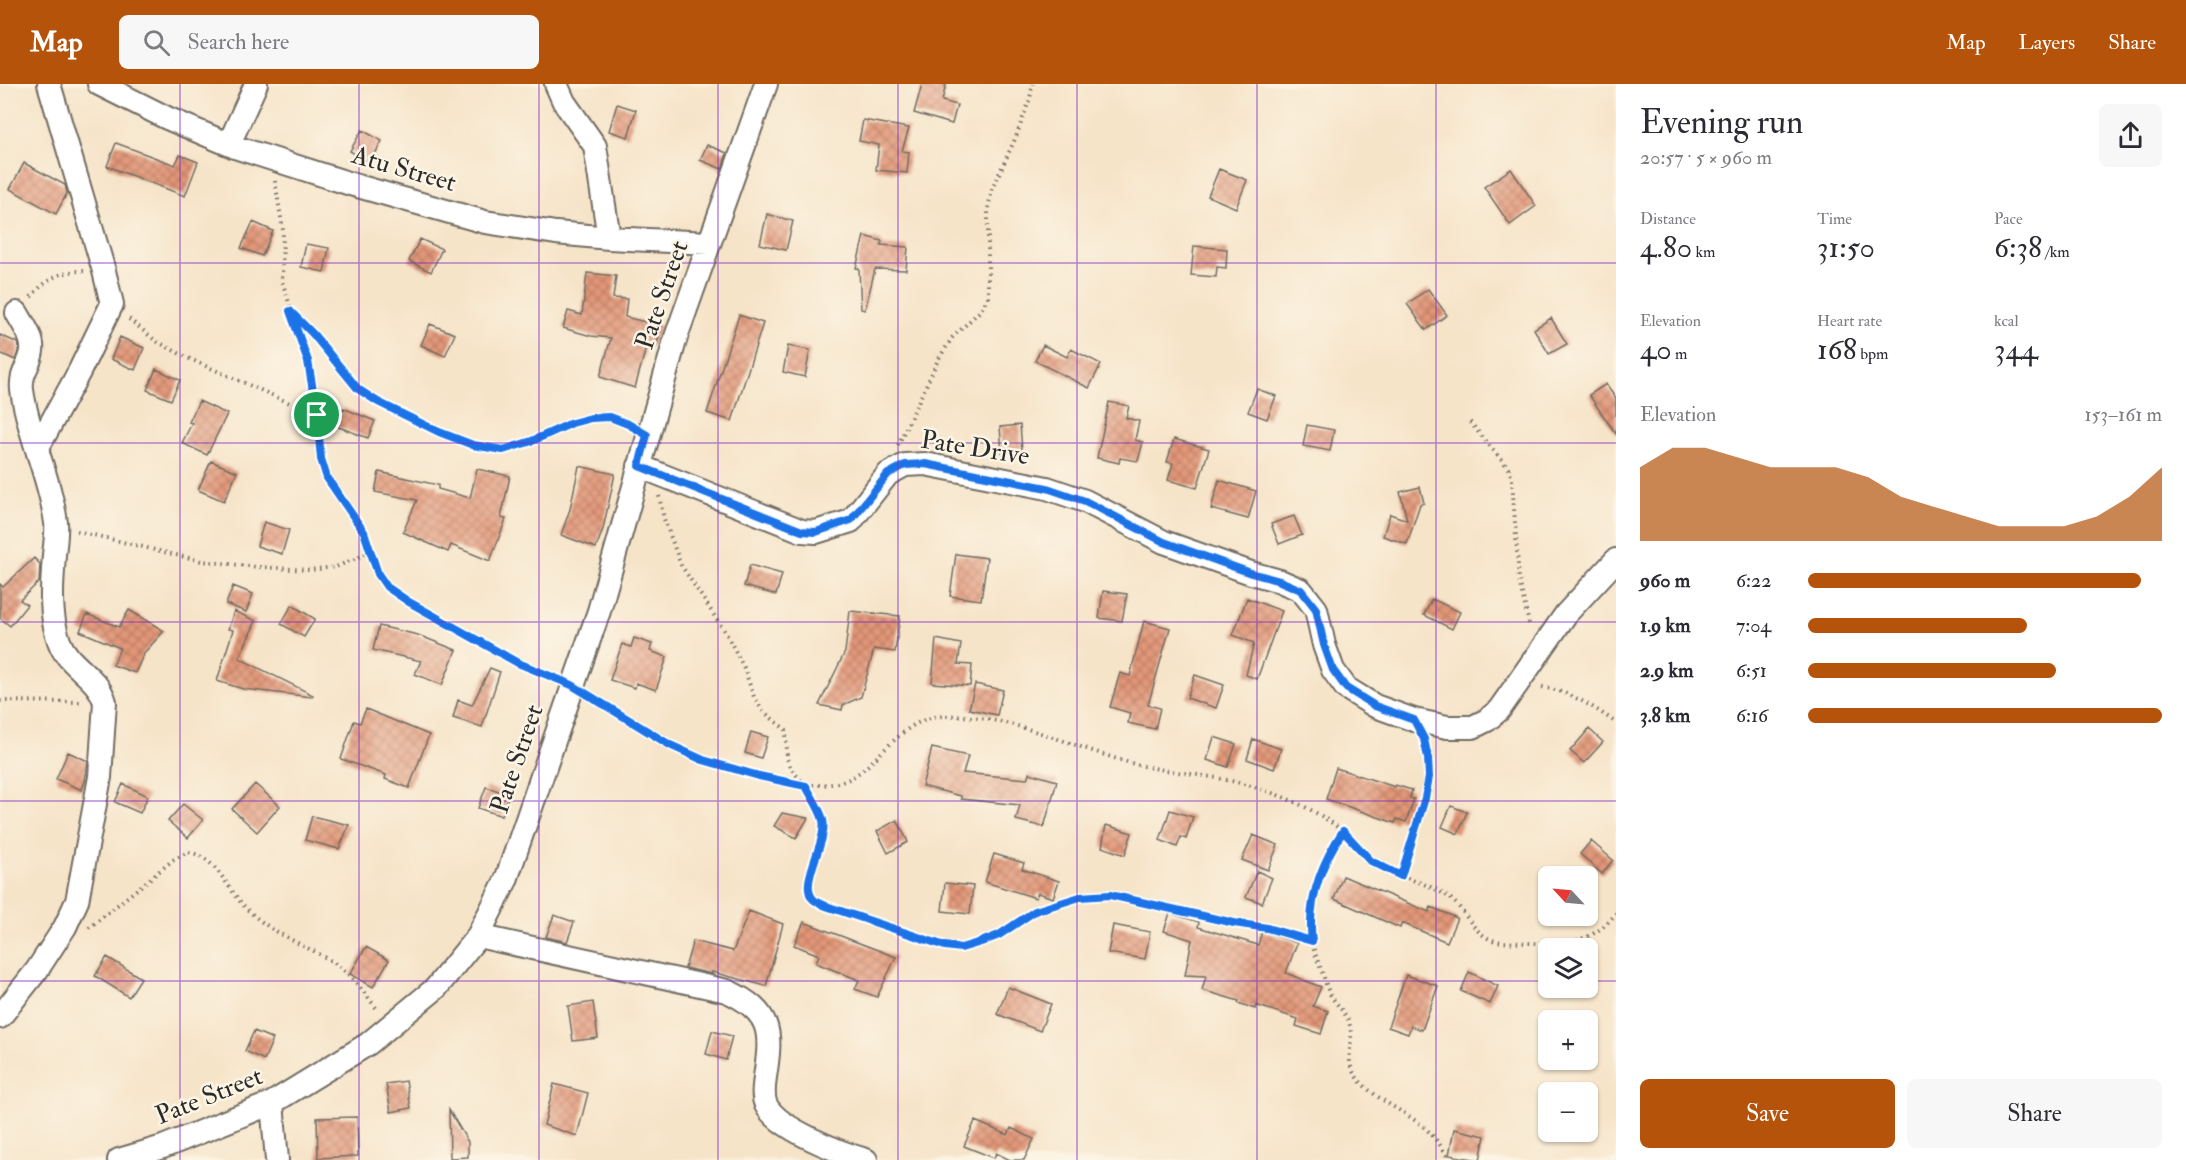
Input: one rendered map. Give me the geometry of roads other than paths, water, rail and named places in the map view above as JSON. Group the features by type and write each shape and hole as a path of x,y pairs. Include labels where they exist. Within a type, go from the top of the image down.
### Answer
{"street":[{"path":"37,449 79,372 112,304 50,84"},
{"name":"Atu Street","path":"99,84 167,118 229,144 271,159 485,222 556,233 609,238 710,243"},
{"path":"229,144 256,84"},
{"path":"556,84 564,102 595,146 609,238"},
{"name":"Pate Street","path":"119,1160 163,1147 272,1103 368,1044 436,988 478,936 506,880 599,611 646,469 647,435 675,337 766,84"},
{"path":"0,1017 37,970 65,927 77,900 100,777 105,702 102,690 68,659 55,627 52,607 56,525 50,491 25,408 22,377 33,350 31,340 17,314"},
{"name":"Pate Drive","path":"646,469 802,531 816,532 851,520 888,474 905,465 925,464 1047,488 1085,501 1164,542 1301,590 1316,609 1324,645 1333,670 1346,688 1375,706 1414,720 1447,727 1473,727 1487,720 1499,710 1566,614 1616,560"},
{"path":"478,936 727,991 744,999 760,1013 768,1034 769,1051 763,1093 767,1106 780,1119 814,1141 866,1160"},
{"path":"272,1103 277,1160"}]}
